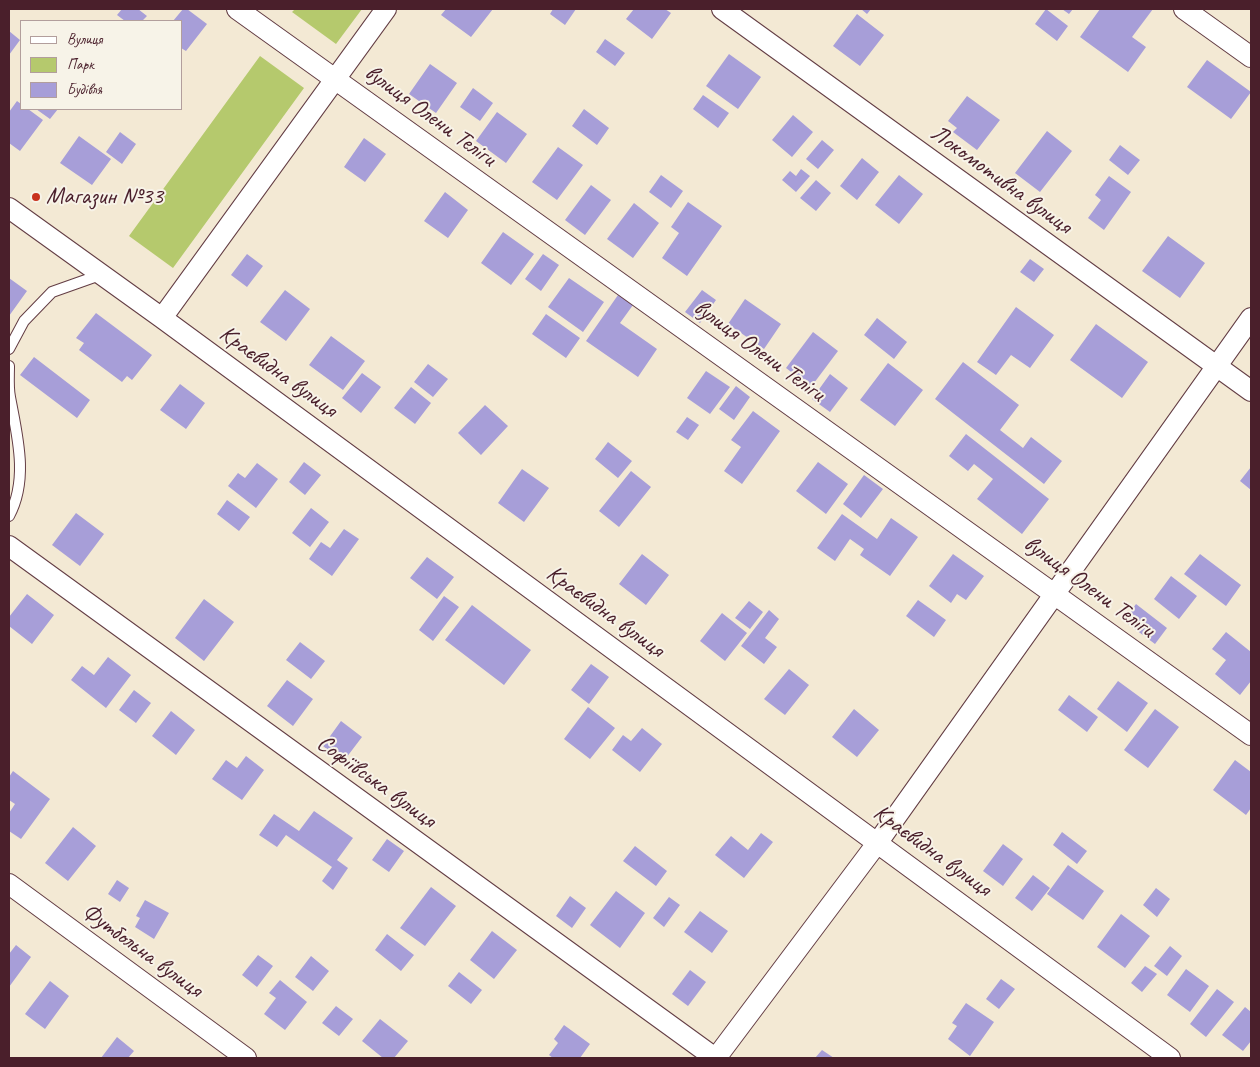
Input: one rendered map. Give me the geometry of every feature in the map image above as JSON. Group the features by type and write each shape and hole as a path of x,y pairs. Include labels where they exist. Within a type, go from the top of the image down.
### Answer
{"street":[{"name":"вулиця Олени Теліги","path":"237,9 1251,735"},
{"path":"162,318 386,9"},
{"name":"Локомотивна вулиця","path":"722,9 1251,392"},
{"path":"1184,9 1251,58"},
{"name":"Краєвидна вулиця","path":"9,208 878,842 1170,1058"},
{"path":"716,1058 878,842 1251,318"},
{"name":"Софіївська вулиця","path":"9,546 716,1058"},
{"name":"Футбольна вулиця","path":"9,884 246,1058"}],"lane":[{"path":"9,349 24,321 52,292 100,275"},
{"path":"9,366 10,395 18,431 20,477 9,516"}],"green space":[{"path":"295,9 362,9 336,44 292,12"},
{"path":"260,56 304,88 173,268 129,236"}],"building":[{"path":"122,9 138,9 147,16 143,20 124,20 117,15"},
{"path":"183,9 187,9 207,24 186,51 182,49 182,20 174,20"},
{"path":"446,9 493,9 471,37 441,15"},
{"path":"553,9 576,9 565,25 550,14"},
{"path":"634,9 665,9 671,13 652,39 626,19"},
{"path":"861,9 871,9 867,14"},
{"path":"1046,9 1068,26 1057,41 1035,24"},
{"path":"1062,9 1073,9 1069,14"},
{"path":"1100,9 1153,9 1132,37 1146,47 1128,72 1080,37"},
{"path":"857,14 884,35 860,66 833,46"},
{"path":"9,31 20,40 9,55"},
{"path":"605,39 625,53 615,66 596,52"},
{"path":"729,54 761,77 738,109 706,86"},
{"path":"1207,60 1251,92 1231,119 1187,87"},
{"path":"430,64 457,83 436,113 409,94"},
{"path":"473,88 493,103 480,121 460,107"},
{"path":"703,95 729,113 718,128 693,109"},
{"path":"967,96 1000,120 977,150 953,132 957,128 948,121"},
{"path":"17,101 20,103 20,110 29,110 43,120 20,151 9,143 9,112"},
{"path":"584,109 609,128 597,145 572,126"},
{"path":"37,110 57,110 50,119"},
{"path":"497,112 527,134 506,163 476,141"},
{"path":"793,115 813,132 792,157 772,140"},
{"path":"1047,131 1072,151 1040,192 1015,173"},
{"path":"120,132 136,144 122,164 106,152"},
{"path":"79,136 111,159 92,185 60,163"},
{"path":"364,138 386,154 365,182 344,167"},
{"path":"822,140 834,150 818,169 806,159"},
{"path":"1120,145 1140,160 1128,175 1109,160"},
{"path":"558,147 583,165 557,200 532,182"},
{"path":"862,158 879,172 857,200 840,186"},
{"path":"801,169 810,176 796,192 782,180 790,171 796,176"},
{"path":"661,175 683,191 671,208 649,192"},
{"path":"899,175 923,194 899,224 875,205"},
{"path":"1109,176 1131,192 1104,230 1088,218 1101,200 1095,195"},
{"path":"816,180 831,193 816,211 800,198"},
{"path":"591,185 611,200 585,235 565,220"},
{"path":"445,192 468,210 448,238 424,221"},
{"path":"688,202 722,226 687,276 662,258 679,233 671,227"},
{"path":"634,203 659,223 633,258 607,239"},
{"path":"503,232 534,254 511,285 481,263"},
{"path":"1168,236 1205,263 1180,298 1142,271"},
{"path":"247,254 263,266 247,287 231,275"},
{"path":"543,254 559,265 541,291 525,279"},
{"path":"1030,259 1044,269 1034,282 1020,272"},
{"path":"9,278 27,291 9,316"},
{"path":"569,278 604,302 583,332 548,307"},
{"path":"285,290 310,309 286,341 260,322"},
{"path":"702,290 716,300 700,323 685,312"},
{"path":"618,295 633,305 620,323 657,349 638,377 586,341"},
{"path":"745,299 781,324 764,349 728,324"},
{"path":"1016,307 1054,335 1030,368 1011,355 996,375 977,362"},
{"path":"96,313 152,355 132,380 127,376 122,382 79,350 84,343 76,338"},
{"path":"546,314 580,338 566,358 532,334"},
{"path":"877,318 907,342 894,359 864,335"},
{"path":"1096,324 1148,362 1122,398 1070,360"},
{"path":"813,332 838,351 811,387 786,368"},
{"path":"331,336 365,361 343,390 309,365"},
{"path":"34,357 90,400 77,418 20,375"},
{"path":"963,362 1019,405 1000,430 1023,448 1031,437 1062,461 1044,484 935,399"},
{"path":"888,363 923,390 895,426 860,400"},
{"path":"428,364 448,379 433,397 414,382"},
{"path":"706,371 730,387 710,414 687,398"},
{"path":"362,373 381,387 361,413 342,398"},
{"path":"830,374 848,388 830,412 812,399"},
{"path":"180,384 205,403 186,429 160,410"},
{"path":"736,386 750,397 734,420 719,409"},
{"path":"411,387 431,403 415,424 394,408"},
{"path":"485,405 508,426 481,455 458,433"},
{"path":"753,411 780,431 742,484 724,471 741,447 731,440"},
{"path":"687,417 699,425 688,440 676,432"},
{"path":"966,434 1049,499 1022,534 977,499 993,479 974,464 968,471 949,456"},
{"path":"608,442 632,461 618,478 595,459"},
{"path":"304,462 321,475 305,495 289,482"},
{"path":"818,462 848,484 826,514 796,491"},
{"path":"257,463 278,479 256,508 228,486 238,473 245,478"},
{"path":"1251,467 1251,490 1240,481"},
{"path":"522,469 549,488 524,522 498,503"},
{"path":"631,471 651,487 619,527 599,511"},
{"path":"864,475 883,489 861,518 843,504"},
{"path":"227,500 250,517 239,531 217,514"},
{"path":"311,508 329,522 310,547 292,533"},
{"path":"76,513 104,534 80,566 52,545"},
{"path":"842,514 877,539 891,518 918,537 890,576 860,555 864,549 850,539 835,561 817,548"},
{"path":"344,529 359,539 332,576 309,559 321,542 330,548"},
{"path":"642,554 669,575 646,605 619,584"},
{"path":"953,554 984,576 966,600 957,594 951,603 929,586"},
{"path":"1200,554 1241,585 1226,606 1184,574"},
{"path":"427,557 454,577 437,599 410,578"},
{"path":"1171,576 1197,596 1179,619 1154,599"},
{"path":"27,594 54,615 32,644 9,626 9,617"},
{"path":"444,596 459,607 433,641 419,630"},
{"path":"204,599 234,622 204,661 175,638"},
{"path":"918,600 946,620 934,637 906,616"},
{"path":"749,601 763,612 750,629 735,618"},
{"path":"1136,604 1167,628 1155,644 1124,621"},
{"path":"472,605 531,650 504,685 445,640"},
{"path":"769,610 779,619 765,638 777,647 764,664 741,646"},
{"path":"722,613 747,633 725,661 700,641"},
{"path":"1226,632 1251,652 1251,681 1240,695 1215,674 1226,660 1212,649"},
{"path":"300,642 325,661 311,679 286,660"},
{"path":"108,657 131,675 106,708 71,680 82,666 94,675"},
{"path":"591,664 609,677 589,704 571,690"},
{"path":"789,669 809,685 785,715 764,699"},
{"path":"287,680 313,699 293,726 267,706"},
{"path":"1118,681 1148,703 1127,732 1097,709"},
{"path":"134,690 151,703 136,723 119,710"},
{"path":"1069,695 1098,717 1087,732 1058,710"},
{"path":"588,707 615,728 590,759 564,739"},
{"path":"854,709 879,730 857,757 832,737"},
{"path":"1155,709 1179,727 1148,768 1124,750"},
{"path":"171,711 195,730 176,755 152,736"},
{"path":"341,721 362,737 343,762 323,746"},
{"path":"642,728 662,744 640,772 612,750 623,735 631,741"},
{"path":"246,756 264,770 242,800 212,779 226,760 237,768"},
{"path":"1235,760 1251,772 1251,808 1246,815 1213,790"},
{"path":"13,771 50,799 21,839 9,831 9,813 15,804 9,800 9,777"},
{"path":"314,811 353,838 337,860 348,868 333,890 322,881 332,867 286,835 277,847 259,835 274,814 299,831"},
{"path":"73,827 96,846 68,881 45,863"},
{"path":"1062,832 1087,851 1077,864 1053,845"},
{"path":"761,833 773,842 744,878 715,855 731,836 748,850"},
{"path":"387,839 404,851 389,872 372,860"},
{"path":"1003,844 1023,859 1003,886 983,871"},
{"path":"635,846 667,871 656,886 623,861"},
{"path":"1068,865 1104,891 1083,920 1047,894"},
{"path":"1033,875 1050,888 1032,911 1015,898"},
{"path":"117,880 129,888 120,902 108,894"},
{"path":"431,887 456,906 425,946 400,928"},
{"path":"1156,888 1170,899 1157,917 1143,905"},
{"path":"616,891 645,913 620,948 590,925"},
{"path":"570,896 586,908 572,928 556,916"},
{"path":"669,897 680,905 664,927 653,918"},
{"path":"145,900 169,913 154,939 135,927 140,918 136,916"},
{"path":"700,911 728,931 712,953 684,932"},
{"path":"1121,914 1150,936 1125,968 1097,947"},
{"path":"492,931 517,950 494,979 470,960"},
{"path":"387,934 414,955 401,971 375,950"},
{"path":"16,945 31,957 9,987 9,954"},
{"path":"1170,946 1182,956 1167,976 1154,966"},
{"path":"258,955 273,966 257,987 242,975"},
{"path":"311,956 329,971 313,991 295,977"},
{"path":"1145,966 1157,974 1142,992 1131,983"},
{"path":"1186,969 1209,986 1190,1012 1167,995"},
{"path":"690,970 706,982 688,1006 672,994"},
{"path":"459,972 482,990 471,1004 448,986"},
{"path":"1001,979 1015,989 999,1009 986,999"},
{"path":"280,980 307,1002 285,1030 264,1014 276,998 269,993"},
{"path":"50,981 69,996 45,1029 25,1014"},
{"path":"1217,989 1234,1002 1206,1037 1190,1024"},
{"path":"966,1003 994,1022 970,1056 948,1039 957,1026 952,1023"},
{"path":"336,1006 353,1019 339,1036 322,1023"},
{"path":"1245,1007 1251,1012 1251,1041 1243,1051 1222,1035"},
{"path":"380,1019 408,1041 394,1058 383,1058 362,1041"},
{"path":"564,1025 590,1044 580,1058 553,1058 549,1055 558,1043 554,1039"},
{"path":"117,1037 134,1051 128,1058 101,1058"},
{"path":"822,1050 834,1058 815,1058"}],"place":[{"name":"Магазин №33","path":"36,197"}]}
